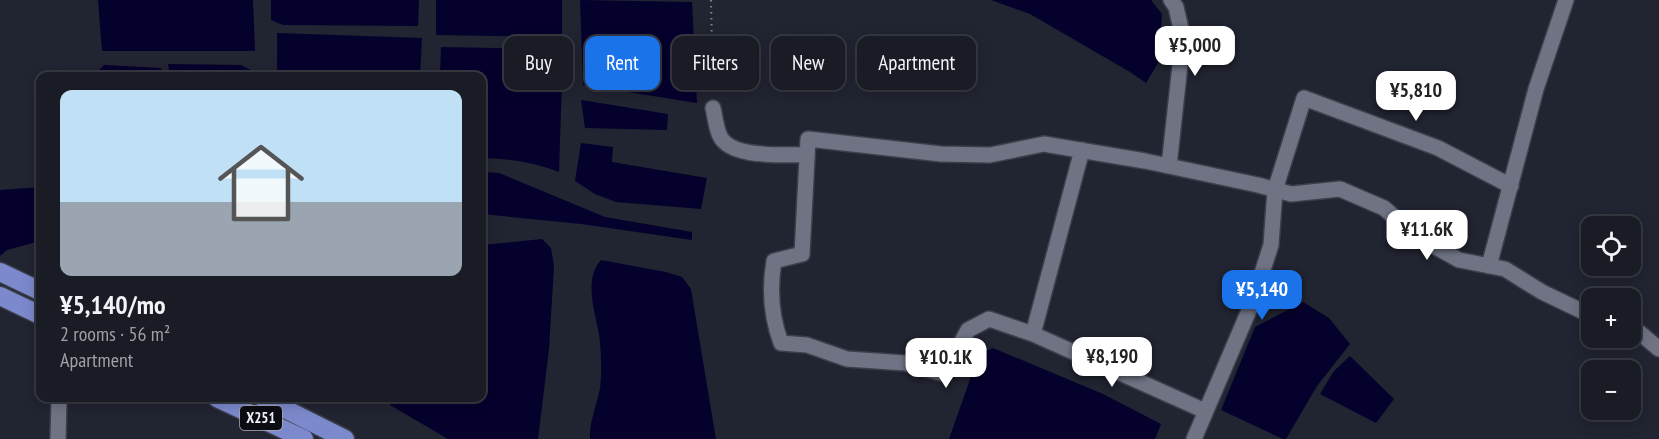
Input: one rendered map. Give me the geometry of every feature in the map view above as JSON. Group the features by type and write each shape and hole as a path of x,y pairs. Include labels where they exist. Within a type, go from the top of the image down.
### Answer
{"main road":[{"path":"3,274 36,289"},
{"path":"0,296 36,313"},
{"name":"X251","path":"225,402 304,439"},
{"name":"X251","path":"271,402 345,439"}],"street":[{"path":"1169,166 1183,38 1176,7 1171,0"},
{"path":"1489,266 1536,89 1566,0"},
{"path":"1194,439 1253,301 1271,245 1275,190 1304,98 1438,148 1511,186"},
{"path":"713,108 720,136 730,148 756,154 807,155"},
{"path":"1205,411 1033,334 990,319 968,330 954,356 941,373 905,363 847,358 807,345 782,343 774,324 770,284 774,261 802,254 808,139 941,154 990,155 1044,144 1169,166 1291,194 1341,189 1384,208 1416,236 1459,260 1505,269 1542,292 1581,311"},
{"path":"1033,334 1082,150"},
{"path":"1641,334 1659,349"},
{"path":"58,439 59,402"}],"path":[{"path":"711,0 713,108"}],"shaded area":[{"path":"98,0 253,0 255,51 102,51"},
{"path":"271,0 419,0 418,26 283,25 271,20"},
{"path":"436,0 562,0 562,36 436,35"},
{"path":"580,0 692,2 694,36 672,36 672,90 696,90 697,103 615,90 660,90 660,36 585,36 585,85 583,85"},
{"path":"991,0 1151,0 1162,14 1158,63 1146,83 1030,14"},
{"path":"277,33 422,38 420,72 277,72"},
{"path":"441,47 504,48 504,90 562,90 559,172 521,162 486,158 486,72 440,72"},
{"path":"168,64 241,65 253,72 169,72"},
{"path":"104,65 161,68 162,72 97,72"},
{"path":"581,100 668,114 667,130 585,128"},
{"path":"581,143 613,147 612,162 707,178 701,209 616,202 595,194 575,181"},
{"path":"486,172 499,173 605,217 692,232 692,240 581,224 486,214"},
{"path":"36,187 36,242 7,250 0,256 0,190"},
{"path":"542,239 551,248 554,266 549,349 538,439 448,439 390,405 390,402 486,402 486,245"},
{"path":"601,260 682,277 691,289 716,439 590,439 601,371 600,341 592,299 592,278"},
{"path":"1303,302 1329,318 1350,344 1317,386 1286,439 1283,439 1221,410 1255,327"},
{"path":"993,348 1103,394 1161,424 1155,439 949,439 979,354"},
{"path":"1350,356 1394,399 1376,423 1320,394 1334,371"}]}
